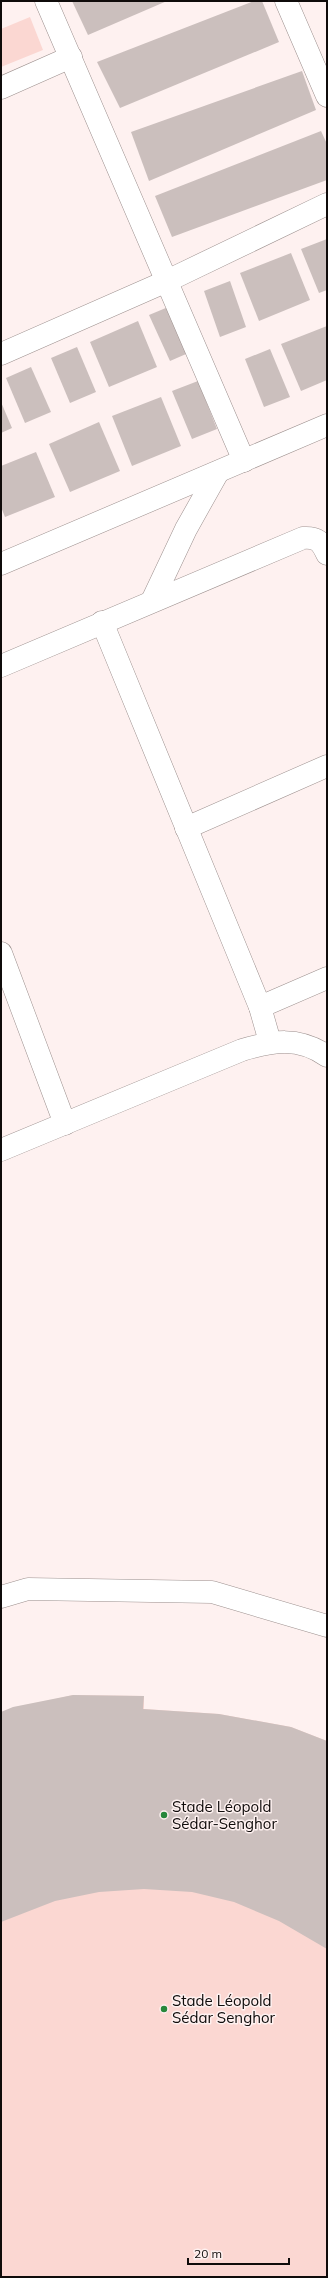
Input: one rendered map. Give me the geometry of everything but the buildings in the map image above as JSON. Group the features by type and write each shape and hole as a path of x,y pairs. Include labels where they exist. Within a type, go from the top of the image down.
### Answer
{"street":[{"path":"46,1 244,461"},
{"path":"286,1 327,96"},
{"path":"1,88 71,57"},
{"path":"1,354 167,281 327,204"},
{"path":"1,564 327,425"},
{"path":"152,601 186,529 218,472"},
{"path":"1,666 303,538 313,537 322,542 327,554"},
{"path":"102,622 260,1007 270,1042"},
{"path":"186,828 327,766"},
{"path":"1,954 65,1124"},
{"path":"260,1007 327,978"},
{"path":"1,1150 242,1050 270,1042 295,1042 327,1056"},
{"path":"1,1597 28,1588 212,1592 327,1626"}],"shaded area":[{"path":"30,17 43,50 1,67 1,29"},
{"name":"Stade Léopold Sédar Senghor","path":"73,1695 144,1696 144,1709 219,1714 291,1727 327,1741 327,2277 1,2277 1,1712"}],"place":[{"name":"Stade Léopold Sédar-Senghor","path":"164,1815"},
{"name":"Stade Léopold Sédar Senghor","path":"164,2009"}]}
